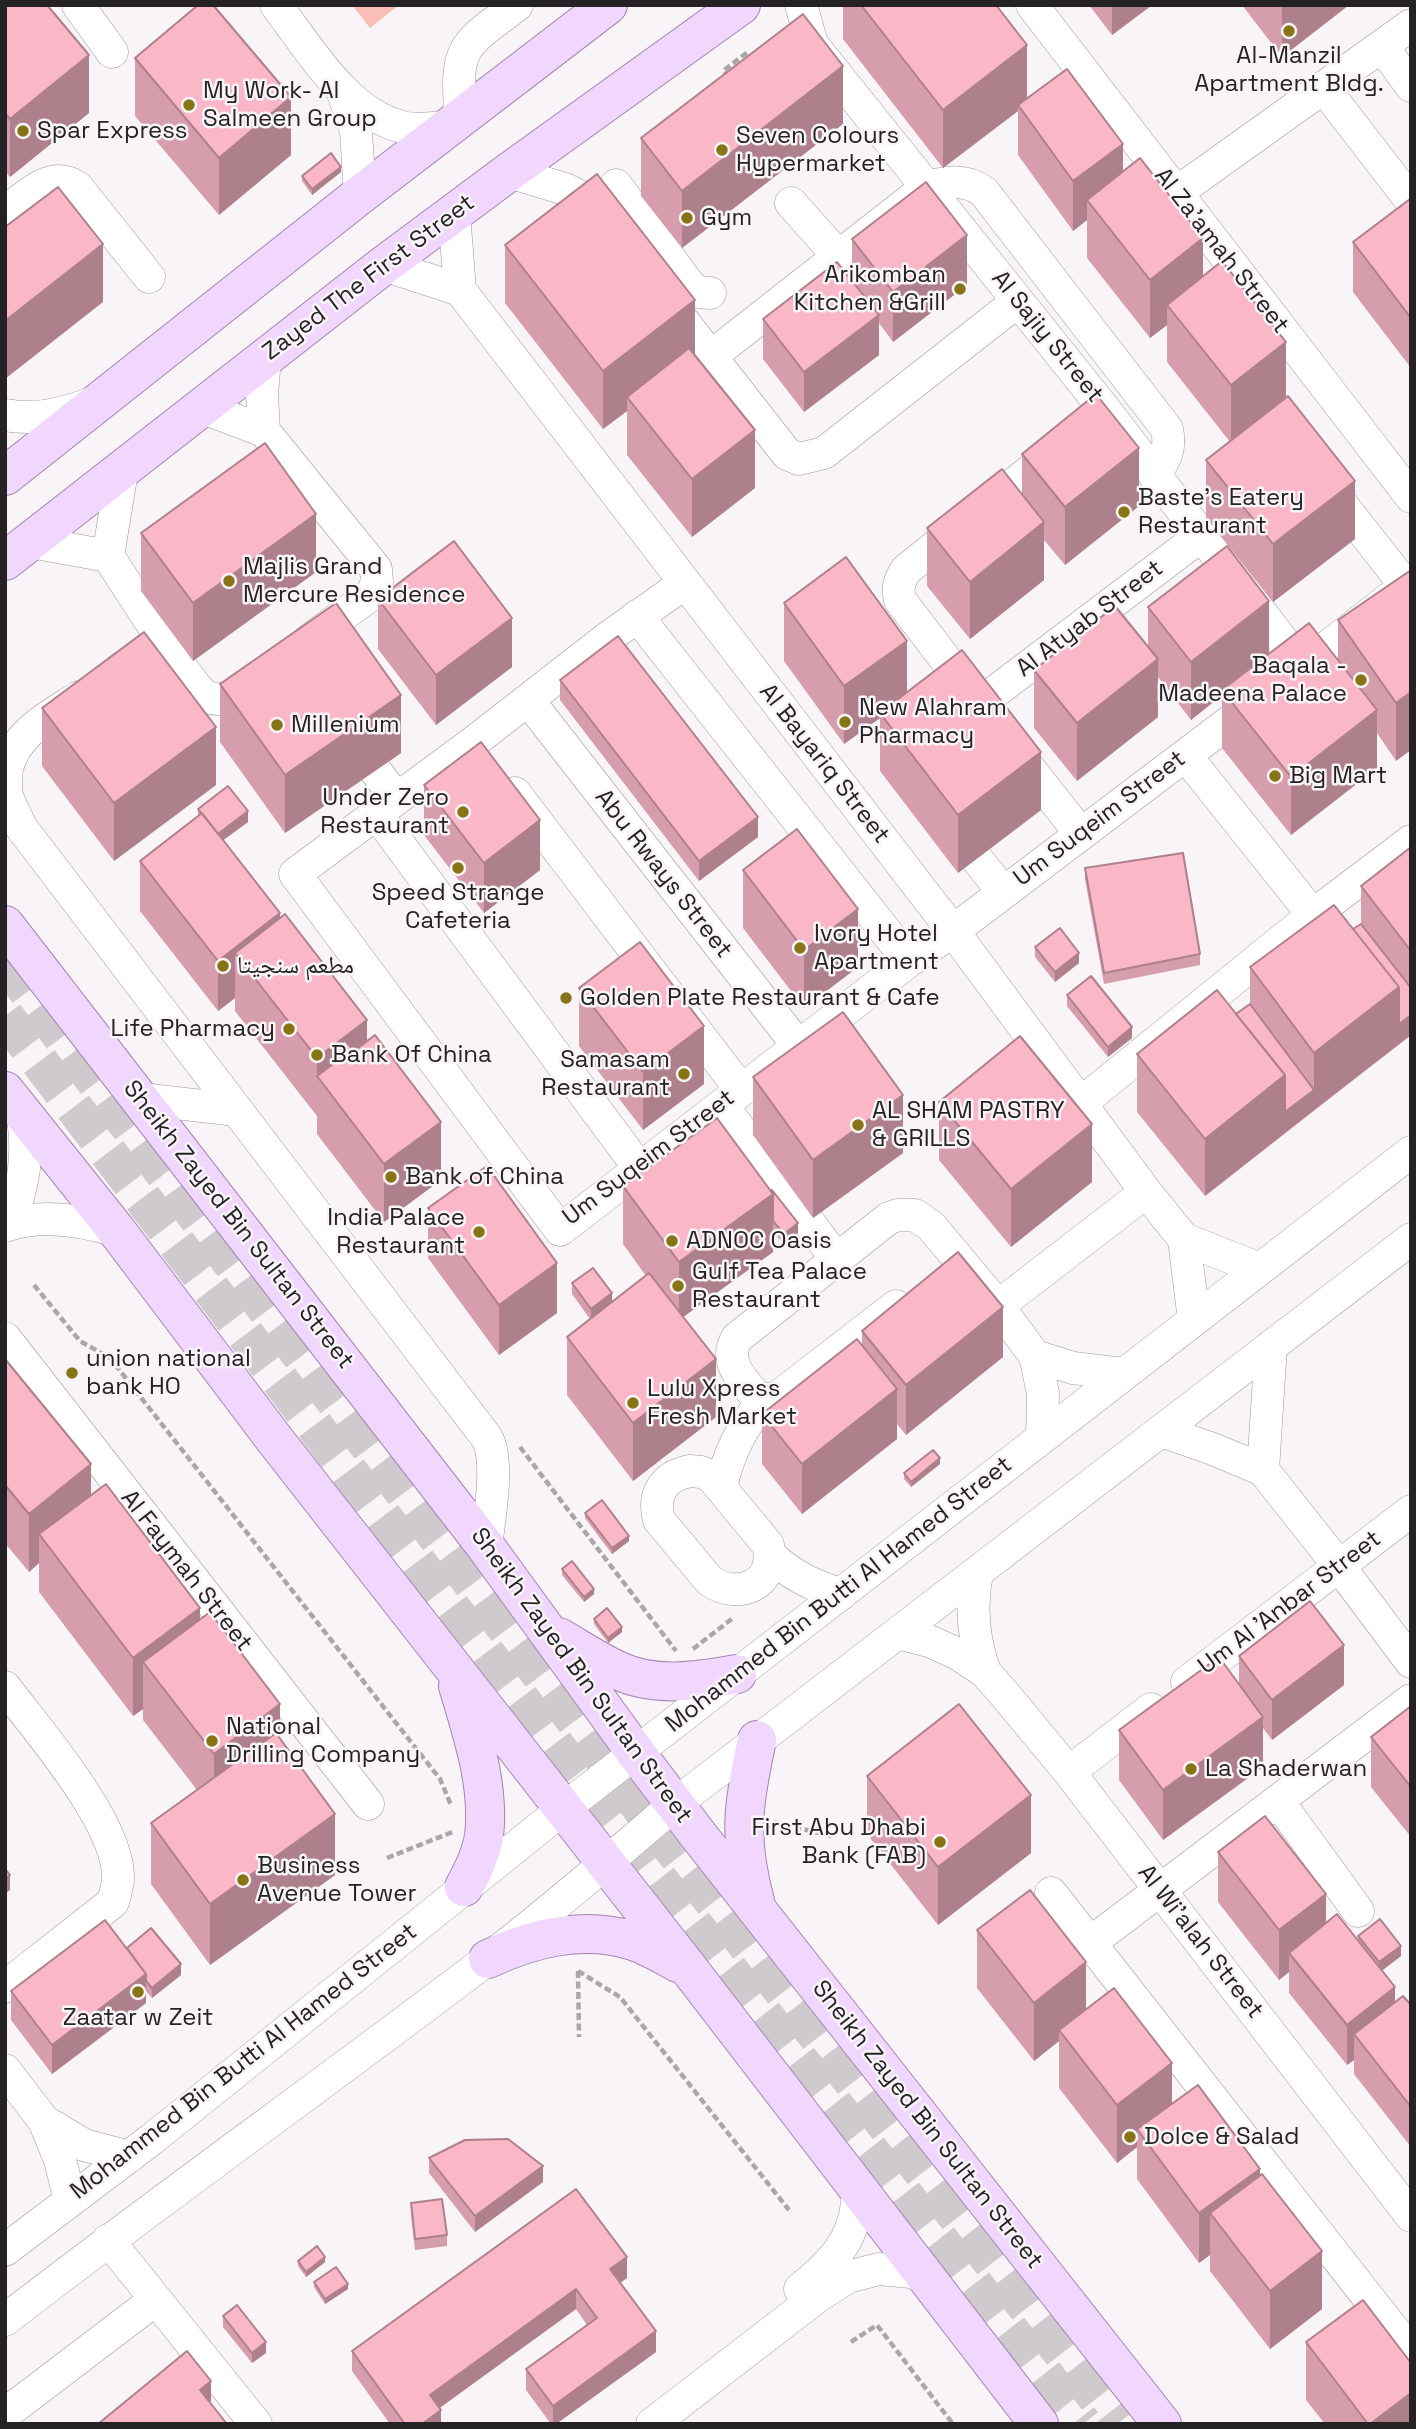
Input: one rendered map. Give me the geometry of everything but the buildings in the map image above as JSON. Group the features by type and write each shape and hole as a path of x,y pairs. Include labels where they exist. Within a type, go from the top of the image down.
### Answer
{"main road":[{"path":"5,475 360,195 608,5"},
{"name":"Zayed The First Street","path":"18,551 384,265 741,5"},
{"name":"Sheikh Zayed Bin Sultan Street","path":"5,925 486,1547 636,1753 758,1913 1162,2424"},
{"path":"14,1101 1039,2424"},
{"path":"548,1631 618,1670 636,1677 680,1681 737,1674"},
{"path":"454,1670 474,1742 485,1815 484,1838 476,1864 464,1887"},
{"path":"757,1740 743,1816 745,1853 758,1913"},
{"path":"488,1959 519,1945 547,1938 601,1934 632,1940 689,1969"}],"street":[{"path":"78,5 112,52"},
{"path":"276,5 343,93 375,116 402,127 455,123 463,55 472,41 517,5"},
{"name":"Al Sajiy Street","path":"801,5 812,44 1018,301 1088,425 1154,475 1302,666"},
{"name":"Al Za'amah Street","path":"1032,5 1411,497"},
{"path":"1176,193 1411,25"},
{"path":"1382,46 1411,86"},
{"path":"1323,87 1411,201"},
{"path":"343,93 356,131 360,195"},
{"path":"509,172 565,189 592,203 787,454 799,459 824,453 1018,301"},
{"path":"5,212 47,182 55,179 72,183 78,187 149,277"},
{"path":"710,356 927,187 962,182 974,185 984,192 1167,429 1170,444 1167,459 1154,475"},
{"path":"616,185 690,286 698,292 710,293"},
{"path":"791,203 839,257"},
{"path":"384,265 460,290 454,213"},
{"name":"Al Bayariq Street","path":"460,290 953,931 1146,1192 1184,1239 1260,1269"},
{"path":"264,432 262,395 265,358"},
{"path":"5,415 35,418 70,412 103,398"},
{"path":"122,471 108,556 163,640 205,696 216,699 230,698 372,594 377,582 376,569 264,432 201,407"},
{"path":"1080,834 900,600 898,589 906,570 1088,425"},
{"path":"1339,500 1408,584"},
{"name":"Al Atyab Street","path":"979,704 1202,535"},
{"path":"18,551 108,556"},
{"name":"Um Suqeim Street","path":"685,583 536,695 489,759 386,806 295,874 560,1230 909,961 953,931 1186,755 1408,584"},
{"path":"638,616 909,961"},
{"path":"163,640 26,734 12,751 6,778 6,794 21,827 488,1438 493,1462 486,1547"},
{"path":"536,695 589,749"},
{"name":"Abu Rways Street","path":"536,695 799,1047"},
{"path":"1186,755 1313,915"},
{"path":"489,759 731,1098 837,1260"},
{"path":"375,770 386,806 639,1168"},
{"path":"1080,1103 1313,915 1411,841"},
{"path":"977,859 1003,892"},
{"path":"141,1099 237,1110"},
{"path":"6,1225 16,1205 27,1150 14,1101"},
{"name":"Mohammed Bin Butti Al Hamed Street","path":"5,2250 129,2157 563,1809 1411,1152"},
{"path":"998,1306 1146,1192"},
{"path":"937,1275 778,1397 758,1399 735,1369 732,1361 733,1345 737,1338 889,1218 906,1214 924,1219 937,1275 998,1306 1035,1356 1042,1393 1042,1438"},
{"path":"6,1225 49,1219 70,1220 117,1231"},
{"path":"1184,1239 1194,1320"},
{"path":"5,2320 108,2240 488,1959 675,1804 757,1740 1411,1239"},
{"name":"Al Faymah Street","path":"5,1338 368,1804"},
{"path":"1263,1470 1271,1346"},
{"path":"1035,1356 1073,1368 1124,1374"},
{"path":"721,1488 731,1451 764,1399"},
{"path":"1161,1431 1263,1470 1411,1662"},
{"path":"701,1472 711,1476 721,1488 768,1545 768,1567 762,1578 742,1590 719,1587 709,1580 659,1520 656,1508 662,1486 679,1473 701,1472"},
{"name":"Um Al 'Anbar Street","path":"1069,1772 1411,1511"},
{"path":"770,1555 808,1583 841,1594"},
{"name":"Al Wi'alah Street","path":"977,1573 972,1616 976,1645 985,1672"},
{"name":"Al Wi'alah Street","path":"898,1633 944,1647 985,1672 1069,1772 1411,2216"},
{"path":"5,1687 92,1803 113,1850 118,1879 113,1902 5,1987"},
{"path":"1090,1943 1411,1700"},
{"path":"1278,1801 1358,1912"},
{"path":"1051,1893 1407,2341"},
{"path":"5,2070 44,2121 60,2160 70,2200"},
{"path":"44,2121 84,2145 129,2157"},
{"path":"752,2328 813,2278 845,2244 858,2208 858,2189"},
{"path":"108,2240 256,2424"},
{"path":"652,2424 817,2297 848,2277 879,2269 903,2271 926,2278"},
{"path":"5,2414 155,2300"},
{"path":"695,2424 699,2388"}],"path":[{"path":"739,70 729,78 723,71 749,51"},
{"path":"34,1284 80,1341 110,1358 440,1779"},
{"path":"608,1561 681,1657"},
{"path":"387,1858 461,1829 485,1815"},
{"path":"766,1819 831,1836"},
{"path":"578,1960 579,2037"},
{"path":"578,1971 620,1997 789,2210"},
{"path":"851,2342 877,2325 953,2424"}],"shaded area":[{"path":"352,5 399,5 370,28"}],"tunnel":[{"path":"5,961 627,1790 1117,2424"},
{"path":"5,1016 603,1808 1083,2424"}],"place":[{"name":"Al-Manzil Apartment Bldg.","path":"1289,31"},
{"name":"My Work- Al Salmeen Group","path":"189,105"},
{"name":"Spar Express","path":"23,131"},
{"name":"Seven Colours Hypermarket","path":"722,150"},
{"name":"Gym","path":"687,218"},
{"name":"Arikomban Kitchen &Grill","path":"960,289"},
{"name":"Baste’s Eatery Restaurant","path":"1124,512"},
{"name":"Majlis Grand Mercure Residence","path":"229,581"},
{"name":"Baqala - Madeena Palace","path":"1361,680"},
{"name":"New Alahram Pharmacy","path":"845,722"},
{"name":"Millenium","path":"277,725"},
{"name":"Big Mart","path":"1275,776"},
{"name":"Under Zero Restaurant","path":"463,812"},
{"name":"Speed Strange Cafeteria","path":"458,868"},
{"name":"Ivory Hotel Apartment","path":"800,948"},
{"name":"مطعم سنجيتا","path":"223,966"},
{"name":"Golden Plate Restaurant & Cafe","path":"566,998"},
{"name":"Life Pharmacy","path":"289,1029"},
{"name":"Bank Of China","path":"317,1055"},
{"name":"Samasam Restaurant","path":"684,1074"},
{"name":"AL SHAM PASTRY & GRILLS","path":"858,1125"},
{"name":"Bank of China","path":"391,1177"},
{"name":"India Palace Restaurant","path":"479,1232"},
{"name":"ADNOC Oasis","path":"672,1241"},
{"name":"Gulf Tea Palace Restaurant","path":"678,1286"},
{"name":"union national bank HO","path":"72,1373"},
{"name":"Lulu Xpress Fresh Market","path":"633,1403"},
{"name":"National Drilling Company","path":"212,1741"},
{"name":"La Shaderwan","path":"1191,1769"},
{"name":"First Abu Dhabi Bank (FAB)","path":"940,1842"},
{"name":"Business Avenue Tower","path":"243,1880"},
{"name":"Zaatar w Zeit","path":"138,1992"},
{"name":"Dolce & Salad","path":"1130,2137"}]}
